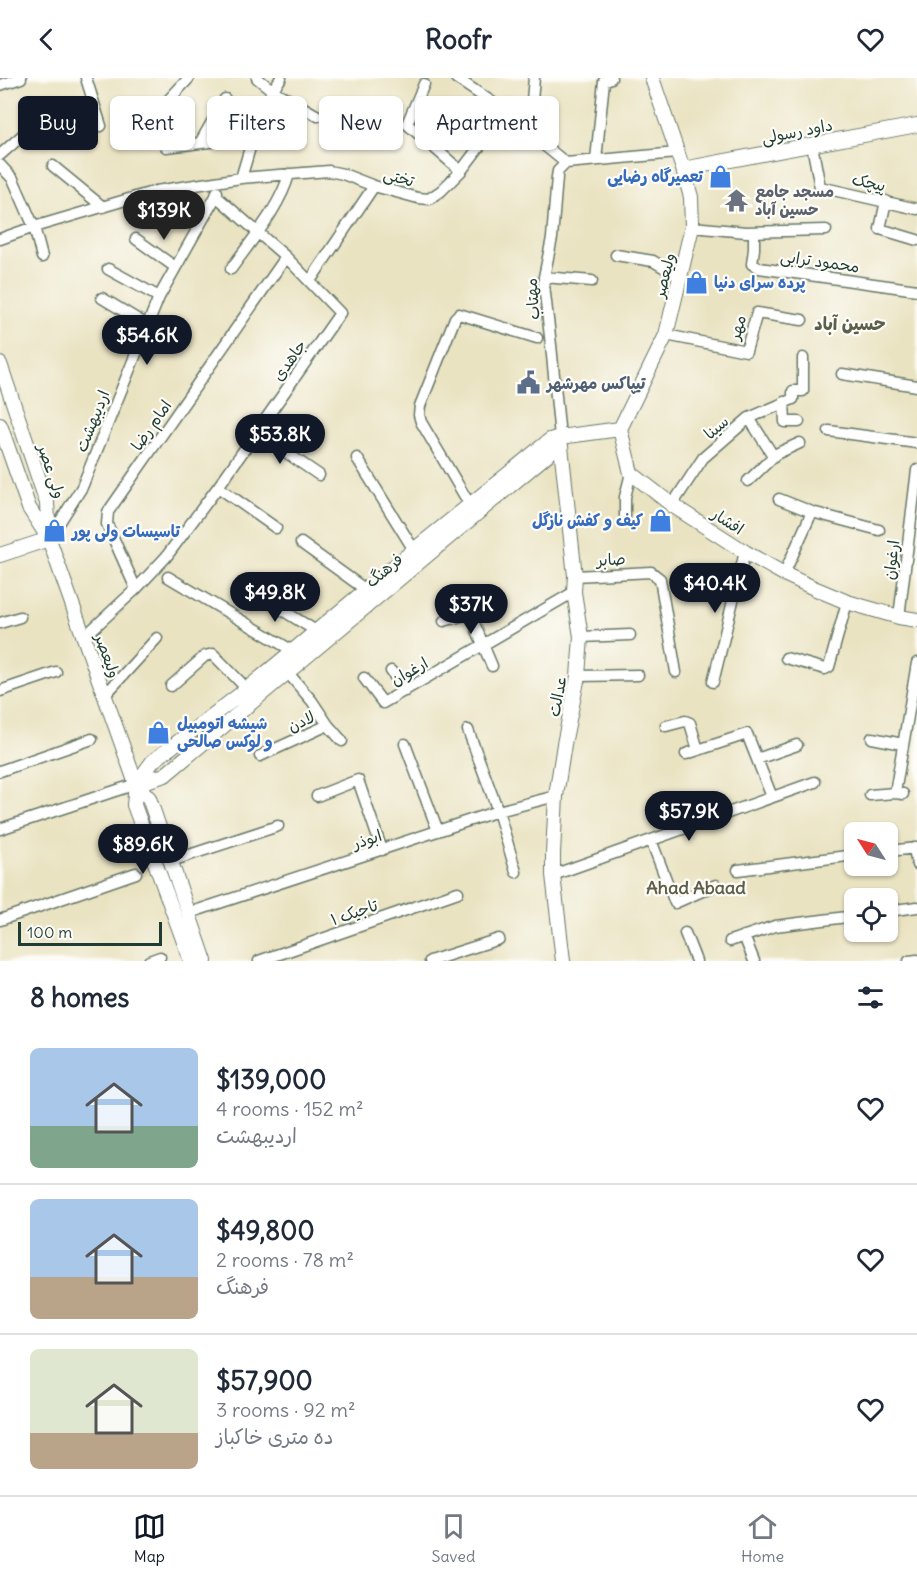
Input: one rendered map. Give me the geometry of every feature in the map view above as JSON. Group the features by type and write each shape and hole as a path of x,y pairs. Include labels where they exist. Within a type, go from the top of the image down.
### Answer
{"street":[{"path":"0,85 21,78"},
{"path":"86,78 101,126"},
{"path":"172,96 189,78"},
{"path":"257,78 272,90 318,116"},
{"path":"270,96 281,78"},
{"path":"456,78 483,96"},
{"path":"532,96 534,78"},
{"path":"596,160 604,81 611,78"},
{"name":"ولیعصر","path":"620,429 666,335 692,227 691,196 652,78"},
{"path":"424,84 407,124 461,171"},
{"name":"داود رسولی","path":"683,169 917,124"},
{"path":"200,143 207,131"},
{"path":"0,155 18,139"},
{"path":"195,144 207,142"},
{"name":"پیچک","path":"812,145 820,187 917,209"},
{"path":"241,178 250,150"},
{"name":"تختی","path":"0,239 156,191 241,178 329,171 374,186 429,199 441,191 461,171 477,150"},
{"path":"549,150 566,163 677,153"},
{"name":"مهتاب","path":"560,437 544,277 552,238 558,171 566,163"},
{"path":"0,165 13,179 34,227 42,257"},
{"path":"53,166 103,207"},
{"path":"231,268 286,188 290,174"},
{"name":"اردیبهشت","path":"49,539 82,488 159,297 216,196 219,182"},
{"path":"310,281 374,186"},
{"name":"جاهدی","path":"84,637 136,589 166,557 340,313 286,257 216,196"},
{"path":"886,201 880,229 917,240"},
{"path":"692,227 754,232 826,230"},
{"name":"محمود ترابی","path":"754,232 752,264 759,268 917,290"},
{"path":"136,239 175,267"},
{"path":"616,255 653,261 680,277"},
{"name":"امام رضا","path":"136,589 107,524 108,512 286,257"},
{"path":"108,269 159,297"},
{"path":"544,277 592,280"},
{"path":"102,298 147,325"},
{"name":"مهر","path":"666,335 746,351 757,313 802,320"},
{"path":"470,505 421,423 419,415 420,406 455,318 459,314 537,338"},
{"name":"سینا","path":"672,505 704,458 749,418 793,399 792,391 803,391 803,358"},
{"name":"ولی عصر","path":"0,364 47,503 49,539"},
{"path":"842,374 917,386"},
{"path":"784,402 785,422 799,422"},
{"path":"749,418 772,454 776,454"},
{"name":"ولی عصر","path":"0,425 5,455 29,508 49,539"},
{"path":"620,429 631,473 625,516"},
{"name":"فرهنگ","path":"136,784 153,761 247,689 550,440 620,429"},
{"path":"830,431 917,443"},
{"path":"256,432 319,475"},
{"name":"فرهنگ","path":"0,829 165,774 554,449 560,437"},
{"name":"عدالت","path":"560,437 575,576 574,592 581,637 578,676 555,796 553,875 563,961"},
{"path":"748,481 776,454 800,443"},
{"path":"357,458 414,550"},
{"name":"ارغوان","path":"899,617 917,470"},
{"name":"افشار","path":"631,473 672,505 784,574 847,602 917,620"},
{"path":"218,487 276,528"},
{"path":"779,499 812,512 879,530"},
{"path":"784,574 812,512"},
{"path":"0,555 49,539"},
{"name":"ولیعصر","path":"49,539 136,784 148,798 205,961"},
{"path":"301,543 366,590"},
{"path":"713,682 745,552"},
{"name":"صابر","path":"575,576 651,572 656,575 660,579 676,672"},
{"path":"168,578 293,651"},
{"path":"249,590 316,631"},
{"name":"ارغوان","path":"364,678 383,704 574,592"},
{"path":"786,658 825,669 829,667 847,602"},
{"path":"444,621 468,614 473,619 492,666"},
{"path":"0,623 20,616"},
{"path":"581,637 630,635"},
{"path":"105,695 157,638"},
{"path":"171,686 205,656 213,654 247,689"},
{"path":"870,795 899,794 903,744 914,702 917,666"},
{"path":"391,671 405,691"},
{"path":"0,691 56,672"},
{"name":"لادن","path":"260,756 328,725 312,701 288,673"},
{"path":"578,676 638,675"},
{"path":"666,726 685,721 690,723 698,750"},
{"path":"328,725 342,741"},
{"path":"468,730 498,811 516,872"},
{"path":"686,754 747,734 772,797"},
{"path":"872,738 903,744"},
{"path":"0,771 92,739"},
{"path":"405,744 438,831"},
{"path":"757,759 797,745"},
{"path":"317,796 358,780 382,849"},
{"path":"553,875 815,782"},
{"name":"ولیعصر","path":"136,784 134,805 191,961"},
{"name":"ابوذر","path":"189,913 498,811 555,796"},
{"path":"171,861 278,826"},
{"path":"651,840 675,903 716,885"},
{"path":"898,850 916,848 917,865"},
{"path":"738,870 844,856"},
{"path":"0,920 136,873"},
{"name":"تاجیک ۱","path":"259,961 458,892"},
{"path":"898,910 917,907"},
{"path":"730,941 775,926 844,917"},
{"path":"685,933 696,961"},
{"path":"744,936 754,961"},
{"path":"430,961 499,939"},
{"path":"909,961 917,960"}],"place":[{"name":"تعمیرگاه رضایی","path":"721,176"},
{"name":"مسجد جامع حسین آباد","path":"737,200"},
{"name":"پرده سرای دنیا","path":"696,282"},
{"name":"تیپاکس مهرشهر","path":"529,383"},
{"name":"کیف و کفش نازگل","path":"661,520"},
{"name":"تاسیسات ولی پور","path":"54,531"},
{"name":"شیشه اتومبیل و لوکس صالحی","path":"159,732"}],"district":[{"name":"حسین آباد","path":"850,324"},
{"name":"Ahad Abaad","path":"696,888"}]}
